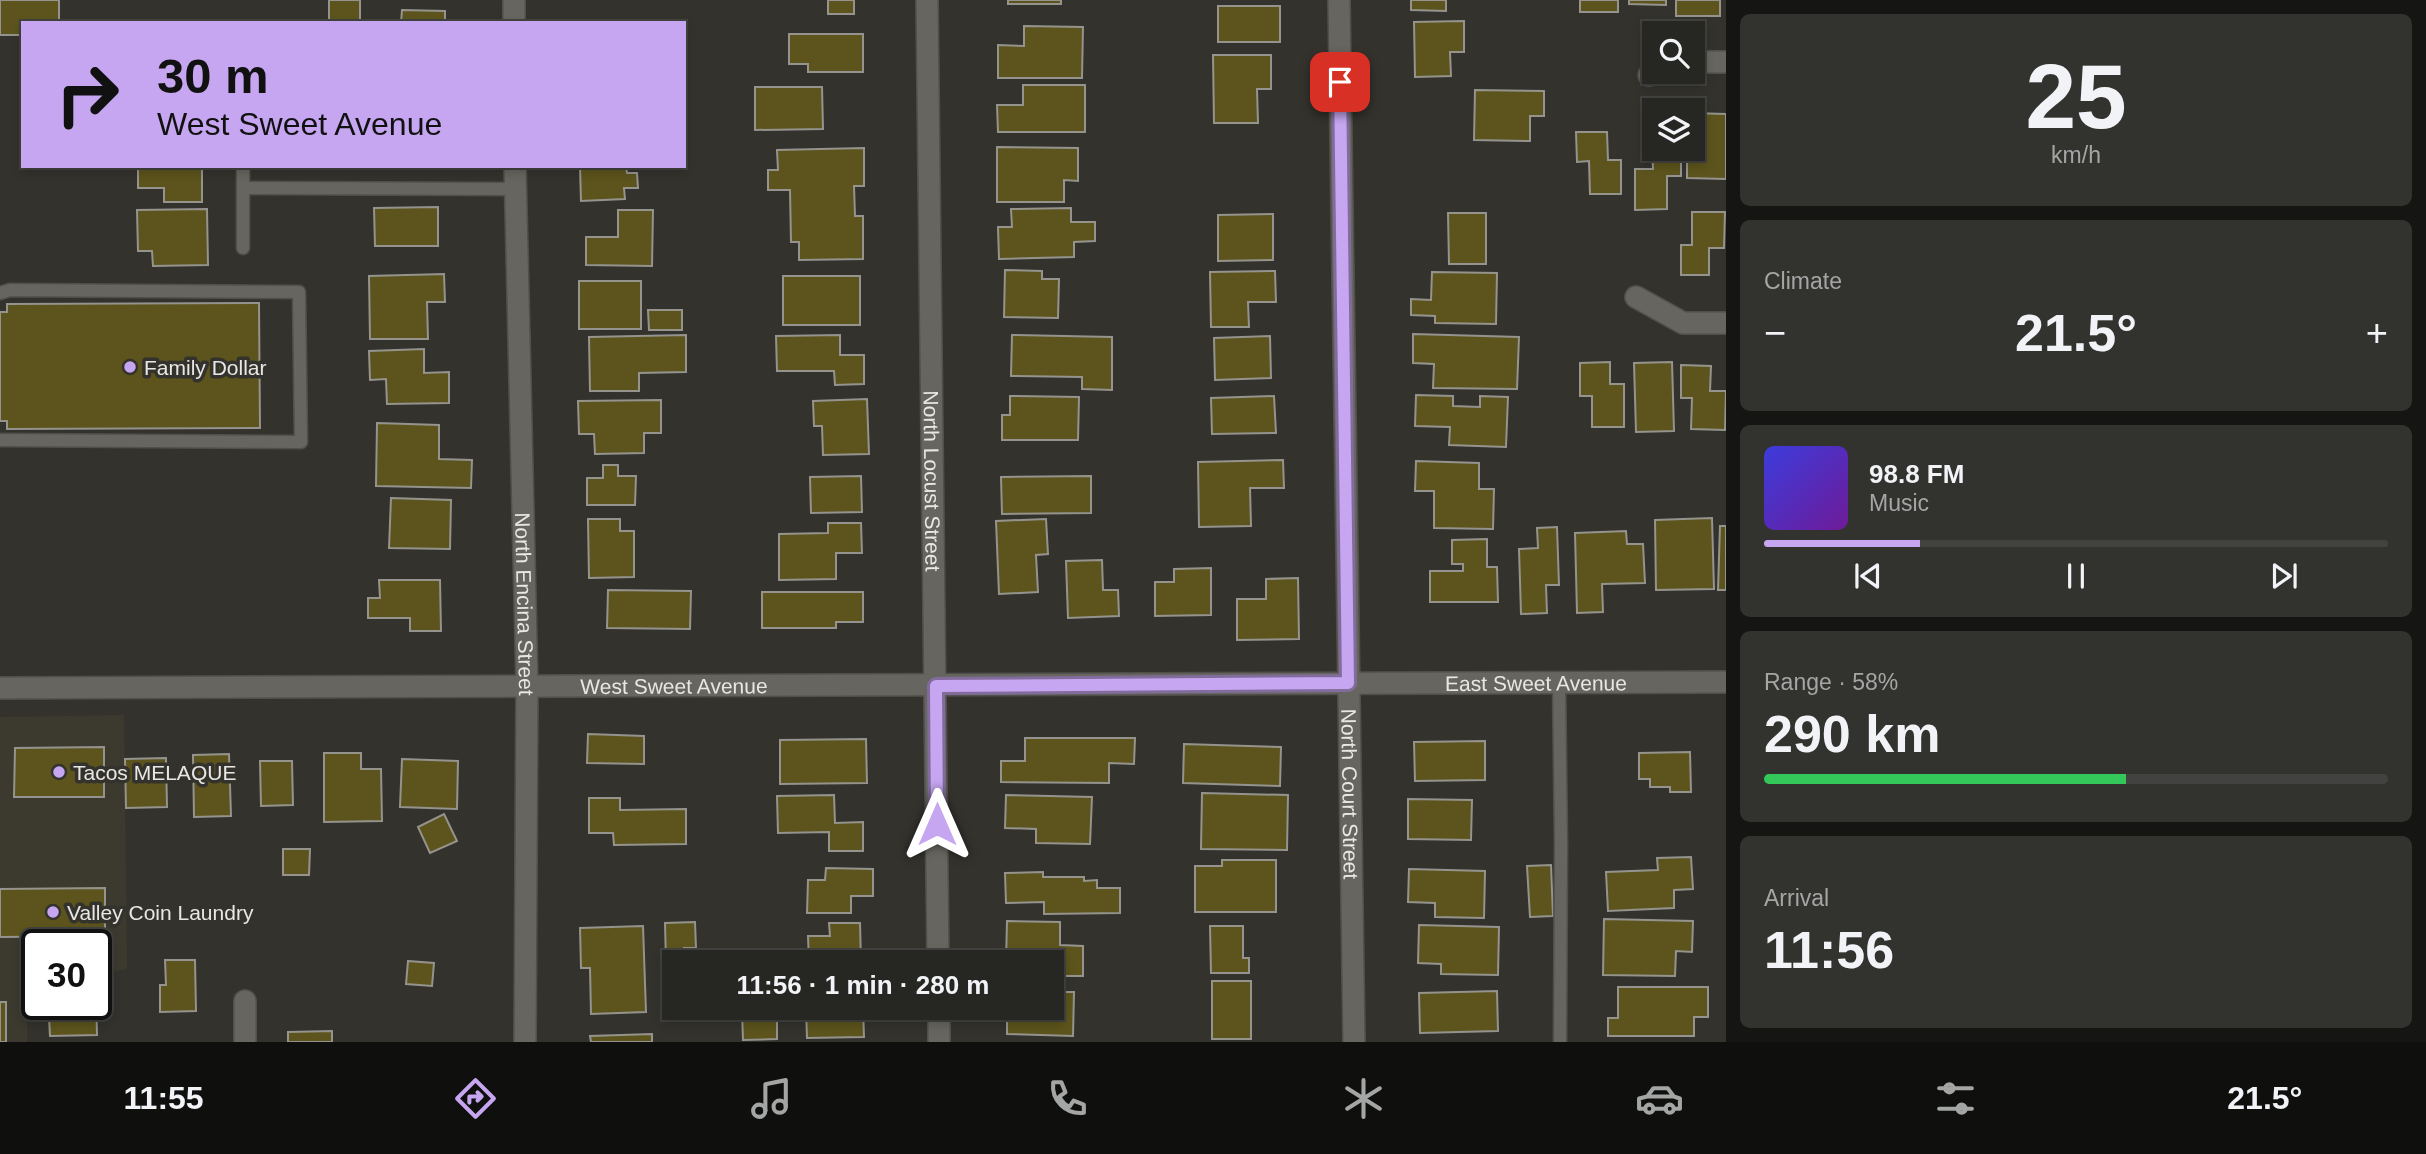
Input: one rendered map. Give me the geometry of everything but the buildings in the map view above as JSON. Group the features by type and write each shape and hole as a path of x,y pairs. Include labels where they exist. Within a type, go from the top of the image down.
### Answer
{"street":[{"path":"513,0 514,21"},
{"name":"North Locust Street","path":"927,0 938,950"},
{"name":"North Court Street","path":"1339,0 1353,1042"},
{"path":"1705,62 1726,62"},
{"name":"North Encina Street","path":"516,168 527,686 525,1042"},
{"path":"1636,298 1683,323 1726,323"},
{"name":"East Sweet Avenue","path":"1348,683 1726,682"},
{"name":"West Sweet Avenue","path":"0,688 1348,683"},
{"path":"245,1002 245,1042"},
{"path":"939,1020 939,1042"}],"lane":[{"path":"243,168 243,248"},
{"path":"243,188 516,189"},
{"path":"0,293 10,290 299,292 301,442 0,440"},
{"path":"1559,682 1560,1042"}],"shaded area":[{"path":"124,715 127,969 112,972 112,929 21,929 21,1020 27,1020 27,1042 0,1042 0,717"}],"place":[{"name":"Family Dollar","path":"130,367"},
{"name":"Tacos MELAQUE","path":"59,772"},
{"name":"Valley Coin Laundry","path":"53,912"}],"route":[{"path":"937,824 936,686 1348,683 1340,82"}]}
